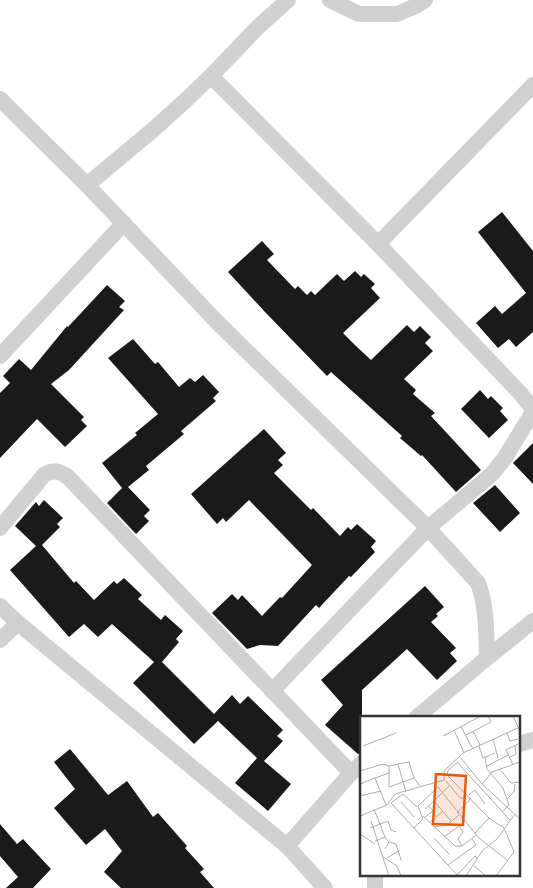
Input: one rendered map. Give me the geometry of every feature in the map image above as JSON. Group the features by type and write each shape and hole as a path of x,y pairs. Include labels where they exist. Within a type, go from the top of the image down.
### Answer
{"street":[{"path":"88,185 154,129 288,0"},
{"path":"330,0 359,14 397,14 416,6 424,0"},
{"path":"211,76 378,244 521,394 533,411 504,459 492,474 428,528 272,691"},
{"path":"378,244 533,85"},
{"path":"0,99 88,185 218,323 428,528 478,583 483,594 485,608 487,658"},
{"path":"0,356 124,224"},
{"path":"0,528 44,475 60,471 68,477 272,691 356,768 287,846"},
{"path":"0,606 287,846 325,888"},
{"path":"418,716 533,622"},
{"path":"0,640 18,623"},
{"path":"520,744 533,740"}],"building":[{"path":"502,212 533,251 533,332 516,347 509,339 498,348 476,323 495,306 502,314 526,293 478,232"},
{"path":"262,241 274,254 267,260 295,289 298,286 307,295 311,291 315,295 337,274 344,281 355,271 361,277 364,274 375,284 371,288 380,298 343,333 371,360 407,325 414,332 420,326 431,337 425,343 433,351 404,379 416,390 413,394 435,413 431,416 481,470 456,492 422,455 400,438 402,436 331,372 327,376 228,272"},
{"path":"107,285 125,301 119,307 124,310 69,370 51,384 84,417 81,420 87,426 65,447 37,419 0,458 0,393 10,383 3,376 19,359 31,370 67,326"},
{"path":"133,339 155,364 158,362 179,387 190,378 195,382 203,375 219,392 213,398 216,401 181,431 184,434 146,466 149,470 128,487 150,510 144,516 149,521 136,534 107,503 122,488 102,463 137,435 135,433 158,414 108,358"},
{"path":"480,390 488,399 491,396 503,408 500,411 508,420 489,438 461,409"},
{"path":"264,429 286,453 278,460 283,465 274,473 311,510 313,508 340,536 348,527 351,530 357,524 376,541 371,547 375,552 319,608 316,605 278,646 260,645 247,649 212,613 232,594 238,600 242,595 262,616 280,597 282,598 312,565 249,500 226,522 223,518 217,524 191,494"},
{"path":"533,443 533,484 513,463"},
{"path":"495,485 520,513 500,532 473,503"},
{"path":"44,500 63,518 57,524 60,527 42,545 74,583 76,581 94,600 114,581 117,584 124,578 142,595 138,599 161,620 165,615 183,631 176,639 179,642 162,662 214,714 232,695 240,704 248,696 283,730 277,736 283,741 264,761 291,784 268,811 235,783 257,758 218,721 194,744 133,683 154,662 112,624 98,637 84,624 69,637 10,570 36,546 15,526 36,502 39,506"},
{"path":"425,586 444,607 431,622 456,648 450,653 457,661 437,680 407,649 362,690 360,754 358,754 325,725 343,705 321,680"},
{"path":"70,749 108,795 127,781 153,817 158,813 187,846 185,848 204,869 200,872 214,888 121,888 104,872 122,851 105,829 86,845 54,808 75,789 54,762"},
{"path":"0,824 17,844 23,839 51,869 33,888 6,888 18,877 0,856"}]}
